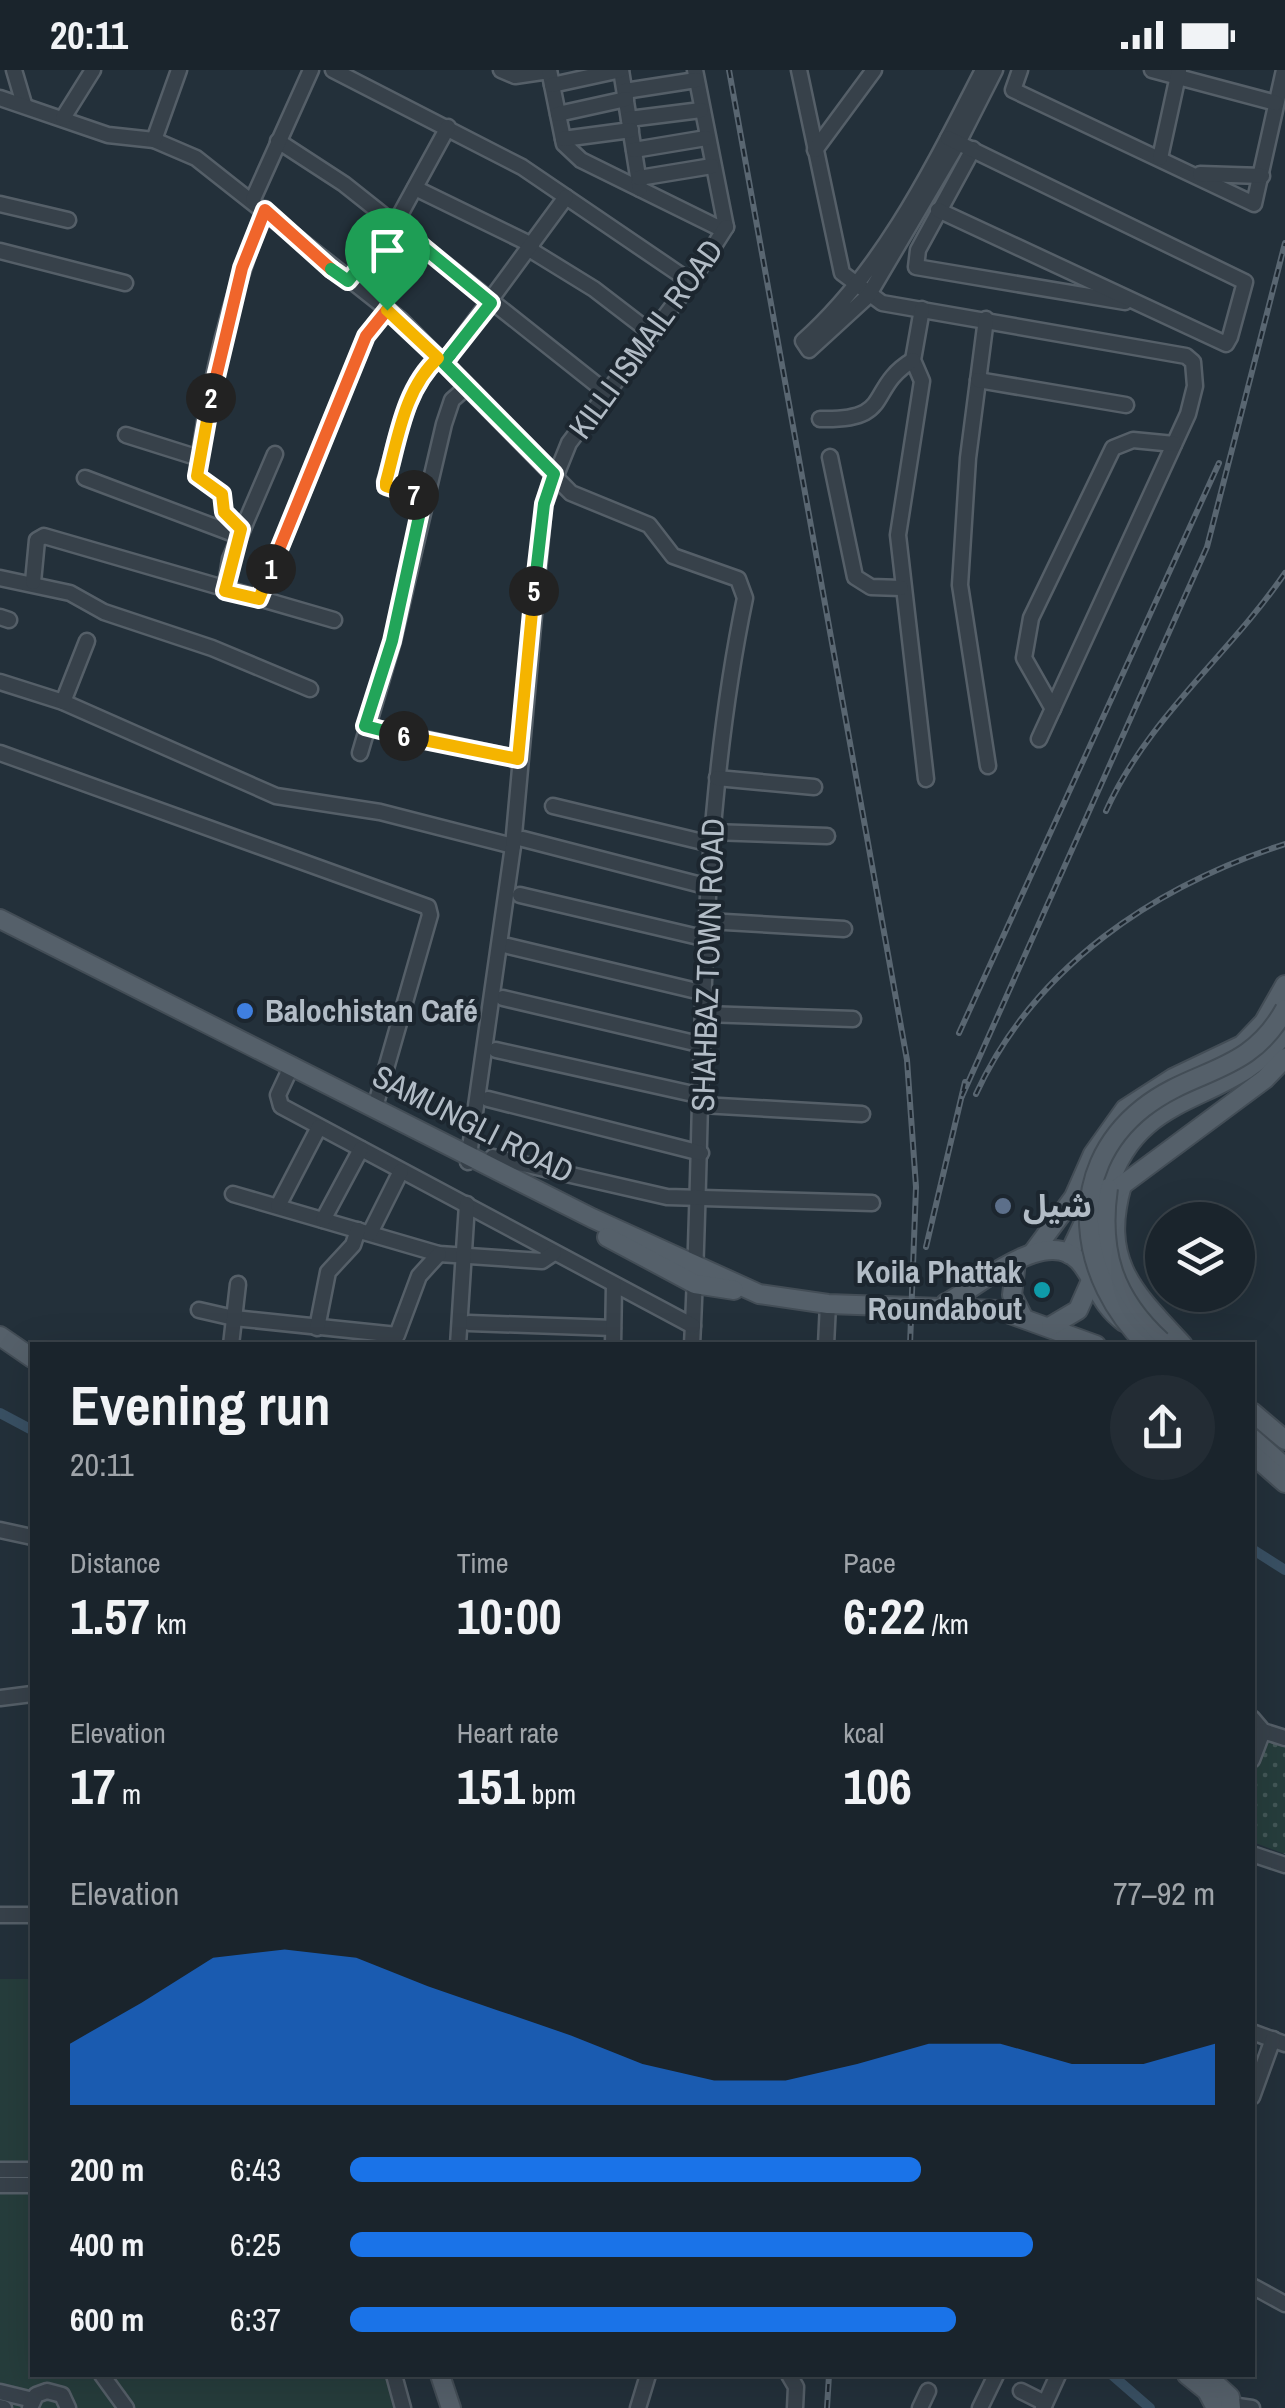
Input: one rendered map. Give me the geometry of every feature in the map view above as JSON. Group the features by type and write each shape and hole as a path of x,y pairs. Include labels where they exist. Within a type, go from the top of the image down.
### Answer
{"main road":[{"name":"SAMUNGLI ROAD","path":"0,919 469,1159"},
{"name":"SAMUNGLI ROAD","path":"0,930 290,1070 695,1275 759,1294 828,1304 941,1306 1022,1315 1089,1342"},
{"path":"1034,1251 1074,1196 1094,1154 1125,1109 1173,1078 1242,1044 1264,1022 1285,984"},
{"path":"1143,1342 1116,1313 1098,1278 1089,1223 1098,1170 1116,1136 1144,1106 1252,1052 1285,1008"},
{"path":"1159,1342 1140,1322 1110,1272 1104,1215 1114,1168 1130,1139 1150,1120 1244,1072 1270,1051 1285,1032"},
{"path":"1069,1254 1087,1216 1122,1184 1265,1079 1285,1058"},
{"path":"1122,1184 1114,1230 1122,1270 1137,1296 1180,1342"},
{"path":"941,1306 1034,1251 1046,1248 1069,1254 1083,1266 1090,1283 1118,1318 1157,1342"},
{"path":"1016,1262 1012,1295 1022,1315"},
{"path":"1051,1326 1078,1310 1090,1283"},
{"path":"0,1336 30,1357"},
{"path":"1255,1415 1285,1440"},
{"path":"1255,1429 1285,1454"},
{"path":"1255,1441 1285,1466"},
{"path":"1256,1459 1285,1483"},
{"path":"441,2377 450,2408"},
{"path":"1190,2377 1224,2406"},
{"path":"1207,2377 1224,2406"}],"street":[{"path":"14,70 24,104"},
{"path":"63,118 93,70"},
{"path":"154,140 179,70"},
{"path":"240,533 224,512 222,494 197,476 199,458 259,204 278,141 310,70"},
{"path":"333,70 448,128 566,197 691,282"},
{"path":"501,70 515,76 622,70 640,184"},
{"path":"800,70 842,274 862,292 922,309 1186,356 1194,368 1195,386 1174,444 1039,738"},
{"path":"815,150 874,70"},
{"path":"983,70 938,210 918,250 916,267 1144,304"},
{"path":"806,345 862,292 960,143 995,70"},
{"path":"1020,70 1013,90 1254,204 1284,70"},
{"path":"1152,70 1178,74 1276,104"},
{"path":"1160,158 1178,74"},
{"path":"550,75 563,139 581,160 640,184 719,228 726,227 696,75 558,114"},
{"path":"0,98 108,135 154,140 196,158 259,204 387,310 554,474"},
{"path":"563,139 702,110"},
{"path":"348,281 395,224 448,128"},
{"path":"634,150 706,138"},
{"path":"278,141 395,224 606,392"},
{"path":"938,210 1226,344 1245,282 960,143"},
{"path":"640,184 712,166"},
{"path":"1194,174 1262,176"},
{"path":"415,188 530,247 650,332"},
{"path":"423,498 389,488 386,482 396,436 420,378 441,361 491,303 566,197"},
{"path":"0,204 68,220"},
{"name":"KILLI ISMAIL ROAD","path":"469,1159 518,843 518,759 544,504 554,474 606,392 691,282 726,227"},
{"path":"0,251 125,282"},
{"path":"922,309 913,360 922,381 898,535 901,588 926,779"},
{"path":"259,599 366,336 387,310"},
{"path":"986,319 960,584 988,766"},
{"path":"820,420 850,420 867,414 899,369 913,360"},
{"path":"978,380 1126,406"},
{"path":"360,752 392,641 423,498 452,400 467,387"},
{"path":"126,434 199,458"},
{"path":"1053,709 1024,658 1031,618 1113,448 1133,440 1174,444"},
{"path":"225,591 240,533 275,454"},
{"path":"830,457 855,577 872,587 901,588"},
{"name":"SHAHBAZ TOWN ROAD","path":"554,474 571,494 649,525 673,556 738,579 745,598 728,681 711,838 701,1198 692,1342"},
{"path":"86,478 240,533"},
{"path":"33,582 38,540 44,536 334,620"},
{"path":"0,578 33,582 70,593 104,612 212,648 310,689"},
{"path":"64,702 87,641"},
{"path":"0,682 64,702 276,796 380,812 709,886"},
{"path":"365,726 518,759"},
{"path":"0,753 428,908 430,914 375,1108"},
{"path":"717,778 814,787"},
{"path":"553,806 711,838 827,836"},
{"path":"520,895 707,940"},
{"path":"708,921 844,929"},
{"path":"508,946 705,993"},
{"path":"503,998 703,1045"},
{"path":"704,1014 853,1019"},
{"path":"496,1050 702,1100 862,1114"},
{"path":"290,1070 278,1095 281,1106 693,1326"},
{"path":"488,1099 702,1153"},
{"path":"278,1206 319,1127"},
{"path":"324,1220 360,1149"},
{"path":"493,1157 667,1196 872,1203"},
{"path":"317,1328 328,1272 364,1232 401,1171"},
{"path":"233,1194 439,1254 542,1262 554,1253"},
{"path":"458,1342 467,1204"},
{"path":"200,1310 234,1318 397,1335 419,1276 439,1254"},
{"path":"231,1342 238,1284"},
{"path":"613,1342 614,1286"},
{"path":"826,1342 828,1304"},
{"path":"469,1323 613,1328"},
{"path":"0,1530 30,1537"},
{"path":"0,1698 30,1694"},
{"path":"1255,1722 1263,1731 1285,1738"},
{"path":"1255,1752 1263,1731"},
{"path":"1255,1855 1285,1865"},
{"path":"0,1915 30,1915"},
{"path":"1255,2033 1279,2042 1255,2091"},
{"path":"0,2170 30,2170"},
{"path":"0,2185 30,2184"},
{"path":"1255,2288 1285,2304"},
{"path":"103,2377 126,2408"},
{"path":"395,2377 403,2408"},
{"path":"638,2408 647,2377"},
{"path":"789,2377 796,2387 796,2408"},
{"path":"980,2408 995,2377"},
{"path":"1022,2390 1044,2406 1057,2377"},
{"path":"920,2408 928,2391"},
{"path":"0,2392 35,2400 65,2401 84,2408"},
{"path":"1224,2406 1252,2408"}],"green space":[{"path":"1263,1739 1285,1746 1285,1854 1255,1843 1255,1762"},
{"path":"0,1979 30,1979 30,2377 390,2377 396,2408 0,2408"}],"waterway":[{"path":"0,1413 30,1429"},
{"path":"1255,1551 1285,1570"},
{"path":"1114,2377 1150,2408"}],"railway":[{"path":"729,70 907,1060 916,1187 910,1342"},
{"path":"962,1096 1207,547 1285,243"},
{"path":"959,1033 1219,463"},
{"path":"1106,811 1143,747 1285,573"},
{"path":"976,1094 1001,1048 1031,1007 1065,970 1104,937 1190,883 1285,844"},
{"path":"926,1247 965,1082"},
{"path":"827,2408 829,2377"}],"place":[{"name":"Balochistan Café","path":"245,1011"},
{"name":"شیل","path":"1003,1206"},
{"name":"Koila Phattak Roundabout","path":"1042,1290"}],"route":[{"path":"265,210 348,281 395,224 491,303 444,363 554,474 544,504 518,759 365,726 392,641 423,498 389,488 386,482 396,436 420,378 438,358 387,310 366,336 259,599 225,591 230,559 241,529 224,512 222,494 197,476 202,438 242,268 265,210"}]}
